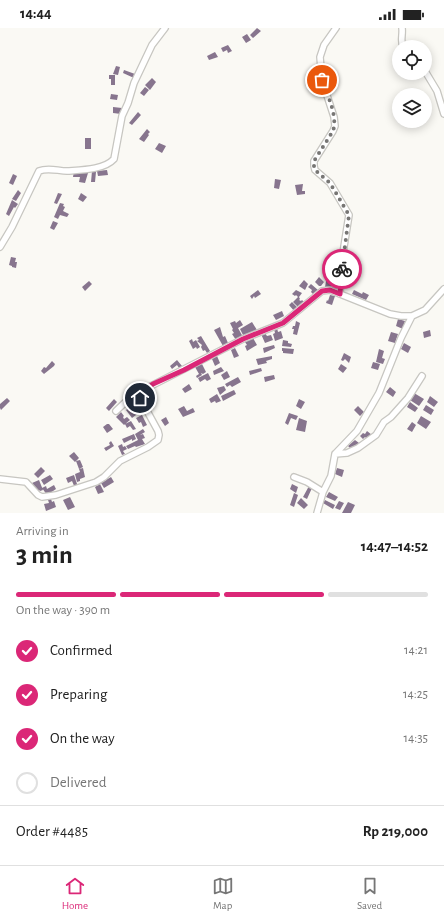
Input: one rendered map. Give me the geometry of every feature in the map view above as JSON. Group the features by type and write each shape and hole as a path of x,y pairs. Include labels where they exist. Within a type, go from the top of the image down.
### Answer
{"street":[{"path":"0,247 12,227 39,171 48,169 67,170 98,168 112,162 114,159 122,116 134,83 152,45 165,28"},
{"path":"336,28 324,45 320,57 322,80 334,118 334,126 333,131 314,161 314,166 317,173 330,183 349,215 342,259 340,294"},
{"path":"401,40 402,28"},
{"path":"431,80 438,91 444,114"},
{"path":"116,411 133,395 139,394 153,384 184,370 243,339 283,323 322,291 330,290 390,314 412,316 425,310 443,288"},
{"path":"317,513 323,492 331,476 335,454 357,431 379,393 401,338 412,316"},
{"path":"335,454 348,453 366,443 376,435 384,422 391,417 408,398 422,376"},
{"path":"0,479 26,482 38,495 46,497 76,490 96,482 104,477 120,461 148,448 158,440 158,431 139,394"},
{"path":"294,477 307,482 323,492"}],"building":[{"path":"257,28 261,31 253,38 250,35"},
{"path":"247,34 251,40 246,43 242,37"},
{"path":"228,45 232,51 228,53 227,50 223,52 221,48"},
{"path":"215,52 218,57 209,60 207,56"},
{"path":"116,66 120,67 118,75 113,74"},
{"path":"124,70 135,74 134,78 123,73"},
{"path":"109,75 115,75 115,85 111,85"},
{"path":"152,78 156,82 150,90 145,85"},
{"path":"145,87 149,90 144,96 140,93"},
{"path":"111,94 118,95 117,100 110,99"},
{"path":"113,107 122,108 121,114 113,113"},
{"path":"138,112 141,115 132,125 129,123"},
{"path":"147,129 150,132 144,142 139,139"},
{"path":"85,138 91,138 91,149 85,149"},
{"path":"159,143 166,146 162,153 155,149"},
{"path":"107,170 108,175 98,176 97,171"},
{"path":"74,171 88,173 85,183 79,182 80,177 73,177"},
{"path":"92,171 96,172 95,182 91,182"},
{"path":"13,174 17,176 13,185 9,183"},
{"path":"275,179 281,180 279,189 274,188"},
{"path":"303,184 302,191 305,191 305,194 297,195 295,185"},
{"path":"18,190 21,193 16,201 12,199"},
{"path":"58,193 62,194 57,204 54,203"},
{"path":"81,193 87,197 83,202 78,199"},
{"path":"12,200 18,204 15,208 14,207 9,216 6,214"},
{"path":"60,203 64,204 63,206 65,207 63,211 69,214 67,217 60,215 58,219 54,217"},
{"path":"53,221 58,223 54,230 50,228"},
{"path":"11,257 16,258 16,268 9,265"},
{"path":"327,276 330,276 330,281 338,281 338,286 332,285 331,288 325,287"},
{"path":"319,277 324,282 321,286 315,282"},
{"path":"304,280 308,284 305,290 299,286"},
{"path":"89,281 92,284 85,291 82,287"},
{"path":"311,284 318,290 314,295 311,292 312,290 308,287"},
{"path":"258,290 261,294 255,298 254,296 252,299 250,296"},
{"path":"296,290 302,293 299,300 304,302 299,308 293,302 298,297 292,294"},
{"path":"354,290 362,294 363,292 369,295 366,300 352,294"},
{"path":"330,295 335,296 332,305 326,303"},
{"path":"292,302 298,308 295,312 289,305"},
{"path":"282,311 284,316 276,320 273,315"},
{"path":"398,319 405,321 403,329 396,326"},
{"path":"240,320 243,325 238,328 243,337 236,340 232,334 234,333 230,323 235,321 236,323"},
{"path":"296,321 300,323 297,335 293,334 294,329 292,329 293,326 295,326"},
{"path":"252,322 257,330 244,337 240,329"},
{"path":"220,327 223,337 225,336 228,343 223,346 214,330"},
{"path":"277,328 278,332 281,331 283,338 275,341 273,334 275,333 274,329"},
{"path":"430,330 431,336 424,338 423,332"},
{"path":"391,332 398,334 395,343 388,341"},
{"path":"265,333 267,336 271,335 273,340 265,343 261,334"},
{"path":"201,336 210,351 207,353 205,350 203,351 201,347 202,345 197,341 199,340 197,338"},
{"path":"253,338 257,345 247,351 245,346 247,345 245,342"},
{"path":"192,339 193,342 196,340 200,347 193,349 189,341"},
{"path":"283,340 292,344 291,347 282,346"},
{"path":"404,343 411,347 408,353 401,349"},
{"path":"274,345 275,348 264,353 263,348"},
{"path":"235,348 239,356 234,358 231,350"},
{"path":"282,348 294,349 293,354 283,353"},
{"path":"379,349 384,351 382,358 385,359 383,364 376,362"},
{"path":"344,353 351,357 349,363 345,359 343,361 341,360"},
{"path":"217,356 220,363 215,366 212,359"},
{"path":"272,356 272,359 266,361 267,363 258,365 256,359"},
{"path":"177,360 182,366 179,368 177,365 172,369 170,366"},
{"path":"52,361 55,364 54,366 44,374 41,371"},
{"path":"373,362 380,364 378,370 371,368"},
{"path":"202,364 206,372 203,374 201,373 202,375 197,378 196,376 199,374 195,367"},
{"path":"341,364 347,368 343,373 338,369"},
{"path":"221,367 224,371 214,375 213,371"},
{"path":"261,368 262,371 250,375 249,371"},
{"path":"227,371 230,377 224,380 221,375"},
{"path":"208,373 211,379 207,381 205,379 200,382 198,378"},
{"path":"274,375 275,379 265,382 264,377"},
{"path":"238,377 241,382 232,387 230,385 227,387 225,384"},
{"path":"189,384 192,389 185,393 182,389"},
{"path":"224,386 226,390 220,395 217,388"},
{"path":"390,387 396,392 393,397 386,392"},
{"path":"234,390 236,394 223,401 221,396"},
{"path":"414,393 424,399 419,406 410,400"},
{"path":"217,394 221,401 211,403 209,399"},
{"path":"430,396 438,402 434,407 427,402"},
{"path":"7,398 10,401 1,410 0,404"},
{"path":"114,399 117,402 109,411 106,408"},
{"path":"299,399 305,402 301,409 296,406"},
{"path":"410,402 418,408 415,412 407,407"},
{"path":"134,404 140,412 132,418 126,410"},
{"path":"426,405 434,410 431,415 423,410"},
{"path":"184,406 187,411 193,408 195,412 183,417 178,409"},
{"path":"358,406 364,412 360,416 354,410"},
{"path":"121,412 124,419 127,417 130,420 124,425 116,417"},
{"path":"289,413 298,416 296,420 291,418 288,425 285,423"},
{"path":"142,415 147,425 143,427 141,422 139,423 136,418"},
{"path":"421,416 431,422 426,429 417,423"},
{"path":"166,417 169,423 165,426 161,420"},
{"path":"299,418 307,421 305,432 296,430"},
{"path":"131,421 136,429 133,430 130,426 127,428 125,424"},
{"path":"412,422 416,425 412,432 407,429"},
{"path":"109,424 113,429 107,433 103,427"},
{"path":"143,429 145,432 140,435 143,434 145,438 142,439 145,444 128,449 126,446 138,440 135,434"},
{"path":"367,431 372,435 368,440 365,437 363,439 360,436 363,433 365,434"},
{"path":"134,434 136,439 132,441 132,439 124,443 122,439"},
{"path":"355,440 359,443 352,450 348,446"},
{"path":"111,441 114,446 106,451 104,448 110,445 109,443"},
{"path":"122,444 123,447 125,446 127,449 123,451 125,454 122,455 118,446"},
{"path":"74,452 79,458 75,462 69,456"},
{"path":"80,460 83,467 79,469 76,461"},
{"path":"41,467 45,471 38,478 34,474"},
{"path":"83,468 85,477 77,482 75,474 80,472 79,469"},
{"path":"337,468 344,470 342,477 335,474"},
{"path":"50,475 53,479 44,485 41,480"},
{"path":"74,475 78,487 75,488 72,481 68,483 66,478"},
{"path":"111,477 114,482 104,488 101,483"},
{"path":"39,480 43,490 37,491 32,483"},
{"path":"100,484 104,492 98,494 95,487"},
{"path":"292,484 298,487 296,493 290,489"},
{"path":"54,485 56,489 47,495 42,488 46,486 47,489"},
{"path":"309,486 312,488 307,499 303,497"},
{"path":"329,492 338,497 335,501 326,497"},
{"path":"294,493 298,495 294,507 290,505"},
{"path":"70,497 75,507 68,510 63,500"},
{"path":"301,498 308,505 304,509 297,503"},
{"path":"51,499 52,502 54,501 56,507 46,511 44,504 49,503 48,500"},
{"path":"325,500 335,505 333,509 323,503"},
{"path":"339,501 344,503 340,510 335,508"},
{"path":"348,502 355,505 351,513 342,513"}],"way so far":[{"path":"322,80 334,118 334,126 333,131 314,161 314,166 317,173 327,179 330,183 349,215 342,259 342,269"}],"route":[{"path":"140,398 139,394 141,391 153,384 184,370 243,339 283,323 322,291 327,289 340,294 342,269"}]}
